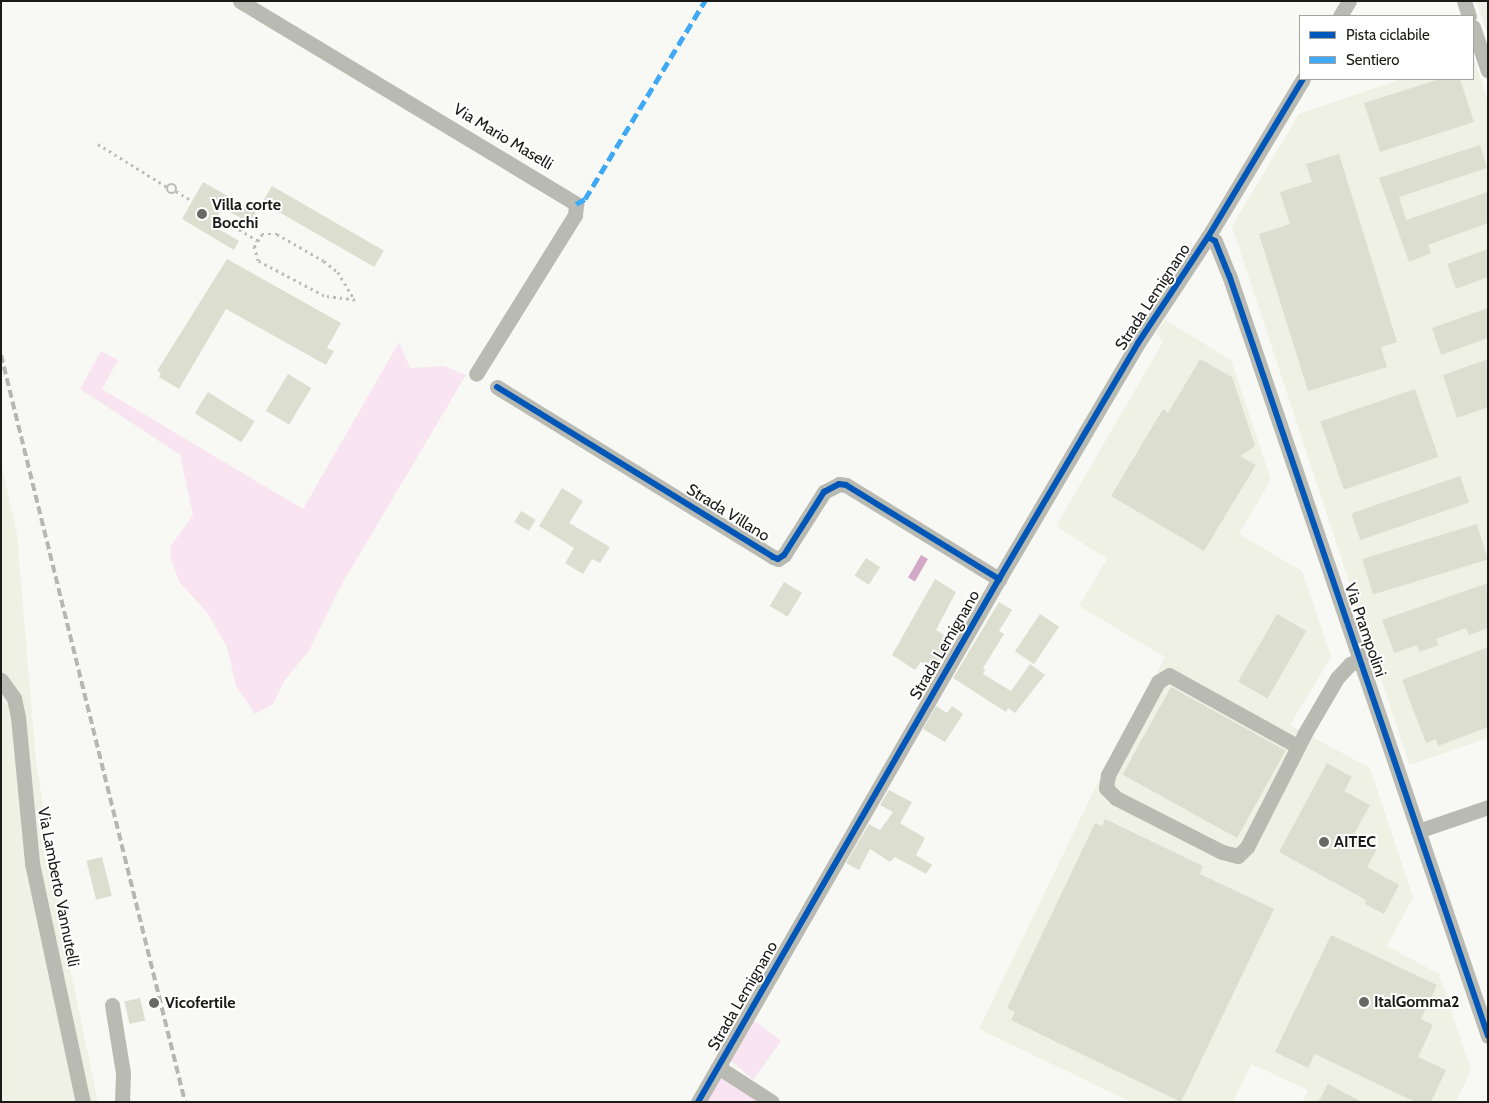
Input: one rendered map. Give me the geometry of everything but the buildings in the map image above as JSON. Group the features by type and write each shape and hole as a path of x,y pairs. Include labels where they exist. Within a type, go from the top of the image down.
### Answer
{"street":[{"name":"Via Mario Maselli","path":"240,1 576,204 575,215 476,374"},
{"path":"1341,15 1349,1"},
{"path":"1464,1 1469,15"},
{"path":"1474,30 1488,71"},
{"name":"Strada Lemignano","path":"698,1102 999,579 1138,343 1208,237 1302,80"},
{"name":"Via Prampolini","path":"1208,237 1215,241 1229,275 1488,1036"},
{"name":"Strada Villano","path":"497,386 778,559 784,555 824,492 839,484 846,485 999,579"},
{"path":"1297,746 1169,675 1158,682 1108,775 1106,788 1116,798 1222,852 1238,856 1247,847 1297,746 1337,678 1350,664 1360,660"},
{"name":"Via Lamberto Vannutelli","path":"1,680 14,698 18,717 32,863 84,1102"},
{"path":"1418,831 1488,807"},
{"path":"112,1005 123,1074 122,1102"},
{"name":"Strada Lemignano","path":"718,1067 772,1102"}],"path":[{"path":"98,144 168,187 169,193 176,191"},
{"path":"168,187 174,185 176,191 192,201"},
{"path":"217,216 258,241"},
{"path":"262,234 277,234 324,261 338,272 355,300 324,296 258,261 254,247 258,241 262,234"}],"shaded area":[{"path":"1476,1 1488,1 1488,36"},
{"path":"1474,59 1488,101 1488,738 1412,764 1409,764 1232,226 1299,114 1398,80 1474,80"},
{"path":"1165,320 1231,360 1271,480 1239,534 1302,571 1331,657 1290,725 1370,768 1413,897 1387,946 1439,974 1471,1070 1456,1102 1303,1102 1308,1090 1251,1064 1233,1102 1131,1102 979,1029 1097,784 1165,657 1079,606 1107,559 1056,526 1163,342 1156,333"},
{"path":"399,342 410,368 444,366 466,375 339,589 309,651 284,681 273,704 255,714 236,686 227,647 206,611 180,583 171,560 170,547 193,515 180,455 80,389 101,351 118,360 102,389 303,509"},
{"path":"1,462 17,535 36,761 62,929 98,1102 1,1102"},
{"path":"921,555 928,559 915,582 908,578"},
{"path":"753,1020 781,1041 753,1080 729,1059"},
{"path":"718,1073 766,1102 702,1102"}],"railway":[{"path":"1,355 185,1102"}],"marked path":[{"path":"576,204 585,199 705,1"}],"cycle path":[{"path":"698,1102 999,579 1138,343 1208,237 1302,80"},
{"path":"1208,237 1215,241 1229,275 1488,1036"},
{"path":"497,387 778,559 784,555 824,492 839,484 846,485 999,579"}],"place":[{"name":"Villa corte Bocchi","path":"202,214"},
{"name":"AITEC","path":"1324,842"},
{"name":"ItalGomma2","path":"1364,1002"},
{"name":"Vicofertile","path":"154,1003"}]}
